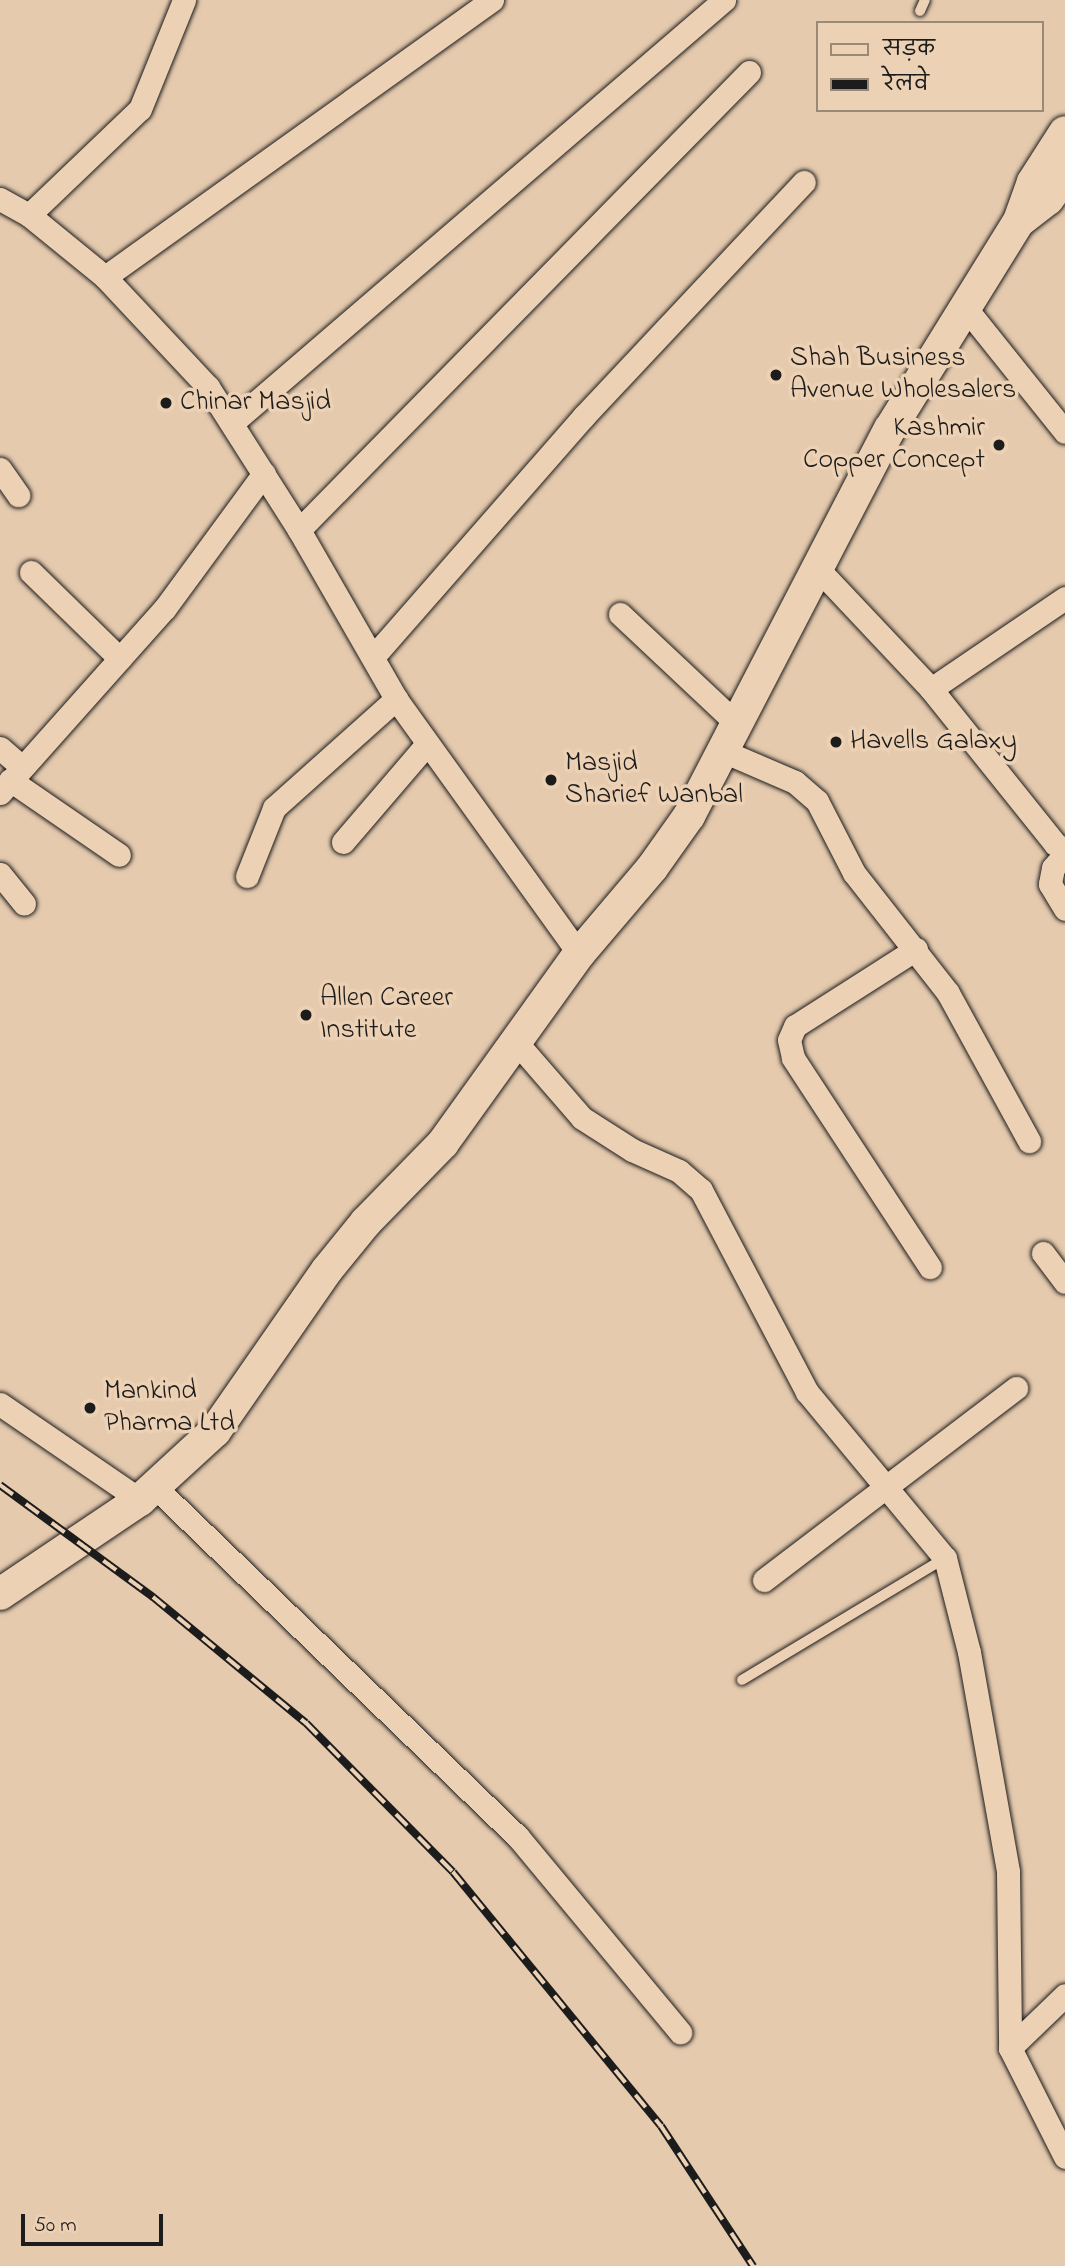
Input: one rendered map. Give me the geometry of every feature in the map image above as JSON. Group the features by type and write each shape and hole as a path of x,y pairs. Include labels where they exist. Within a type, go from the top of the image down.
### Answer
{"main road":[{"path":"0,1594 148,1493 215,1431 327,1270 366,1222 443,1143 579,954 682,827 819,570 890,429 1019,221 1034,182 1065,132"},
{"path":"1019,221 1048,199 1065,176"}],"street":[{"path":"29,215 140,109 184,0"},
{"path":"105,277 492,0"},
{"path":"232,423 724,0"},
{"path":"299,530 749,72"},
{"path":"373,657 584,416 804,182"},
{"path":"0,199 29,215 105,277 187,361 264,473 396,699 579,954"},
{"path":"964,306 1065,432"},
{"path":"0,469 18,495"},
{"path":"10,780 165,608 264,473"},
{"path":"819,570 931,689 1055,844 1065,852 1053,868 1050,884 1065,909"},
{"path":"31,572 120,659"},
{"path":"931,689 1065,598"},
{"path":"620,614 730,738 807,790 825,813 854,873 948,993 1029,1141"},
{"path":"247,876 274,808 396,699"},
{"path":"343,842 427,744"},
{"path":"0,748 10,780 120,855"},
{"path":"0,874 24,904"},
{"path":"916,949 795,1026 789,1040 793,1058 930,1267"},
{"path":"517,1043 582,1118 632,1150 679,1171 701,1189 807,1392 945,1558 969,1652 1007,1872 1010,2049 1065,2157"},
{"path":"1043,1253 1065,1282"},
{"path":"764,1580 1016,1388"},
{"path":"0,1404 148,1493 518,1837 680,2032"},
{"path":"1010,2049 1065,1995"}],"lane":[{"path":"920,11 925,0"},
{"path":"742,1680 945,1558"}],"railway":[{"path":"0,1485 153,1597 306,1723 453,1872 661,2126 753,2266"}],"place":[{"name":"Shah Business Avenue Wholesalers","path":"776,375"},
{"name":"Chinar Masjid","path":"166,403"},
{"name":"Kashmir Copper Concept","path":"999,445"},
{"name":"Havells Galaxy","path":"836,742"},
{"name":"Masjid Sharief Wanbal","path":"551,780"},
{"name":"Allen Career Institute","path":"306,1015"},
{"name":"Mankind Pharma Ltd","path":"90,1408"}]}
